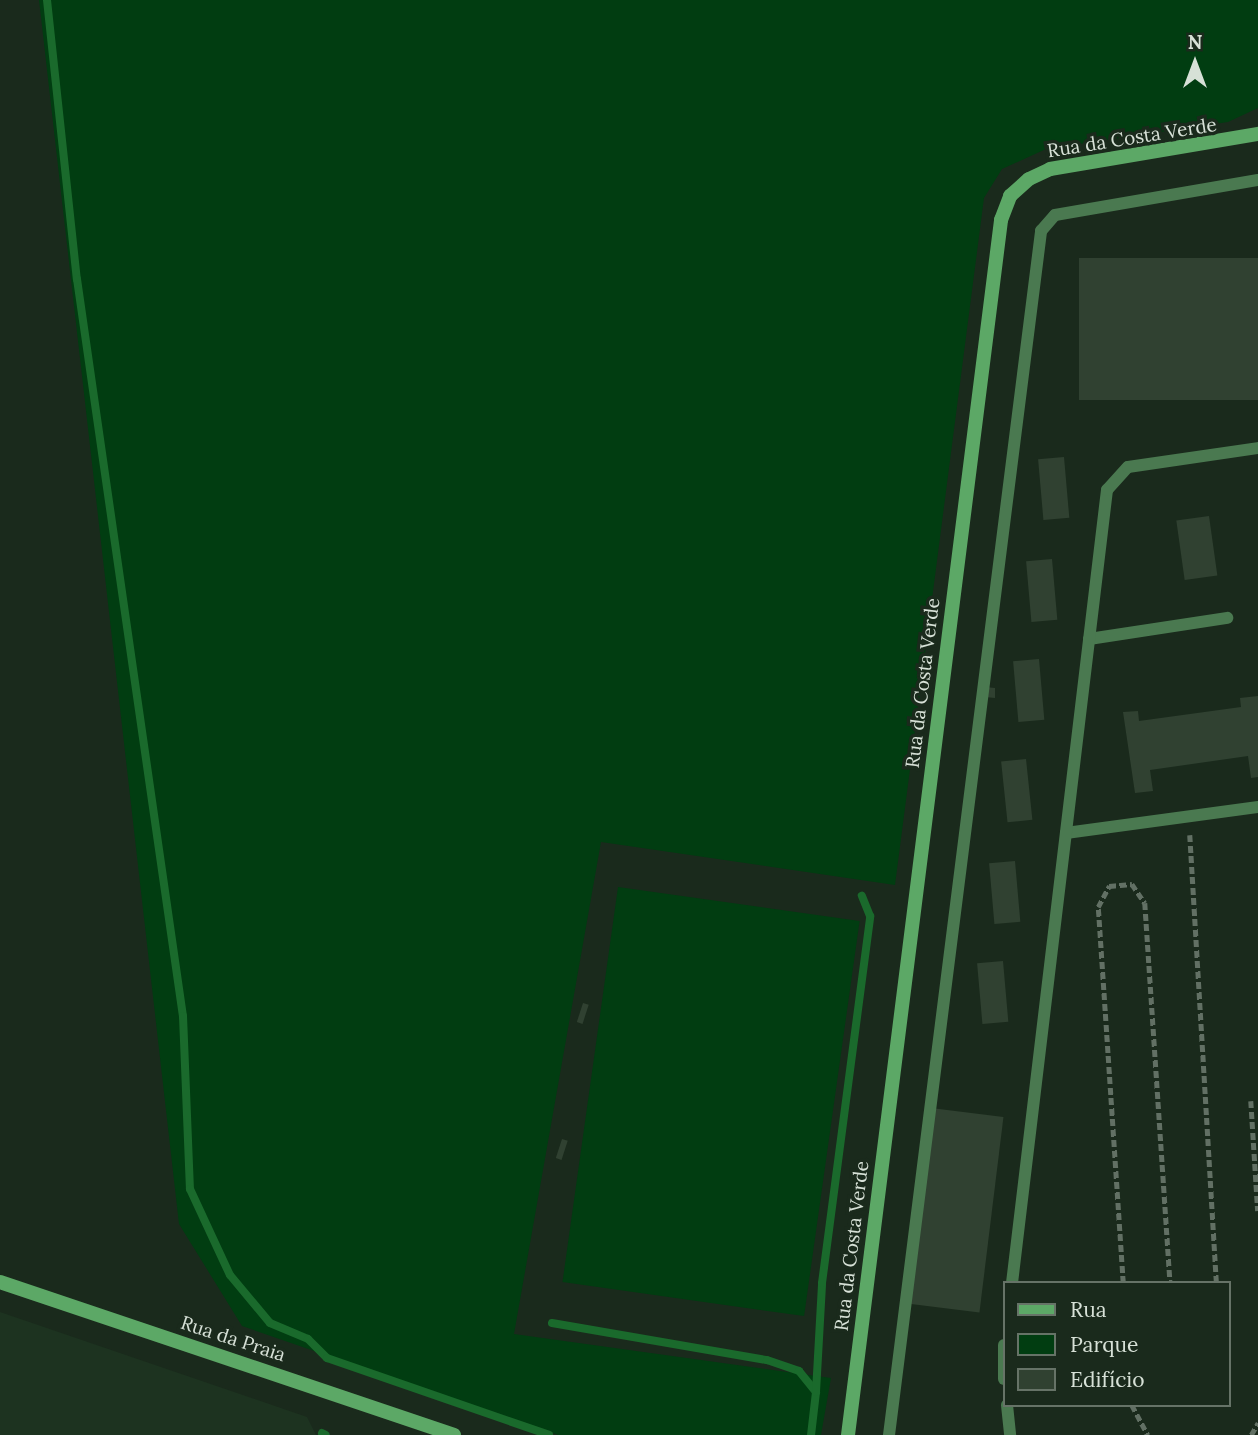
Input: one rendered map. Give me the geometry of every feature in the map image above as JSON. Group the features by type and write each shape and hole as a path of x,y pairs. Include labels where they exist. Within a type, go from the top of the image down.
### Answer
{"street":[{"name":"Rua da Costa Verde","path":"848,1435 1001,220 1010,196 1029,179 1050,169 1258,134"},
{"name":"Rua da Praia","path":"0,1282 454,1435"}],"lane":[{"path":"888,1435 1041,231 1055,215 1258,180"},
{"path":"1012,1281 1107,491 1128,467 1258,448"},
{"path":"1089,639 1227,618"},
{"path":"1066,833 1258,807"},
{"path":"1007,1407 1010,1435"}],"path":[{"path":"1188,817 1217,1281"},
{"path":"1123,1281 1098,907 1109,886 1132,884 1145,904 1170,1281"},
{"path":"1251,1101 1258,1212"},
{"path":"1133,1407 1148,1435"},
{"path":"1251,1435 1258,1423"}],"shaded area":[{"path":"0,1312 307,1417 316,1435 0,1435"}],"green space":[{"path":"39,0 1258,0 1258,108 1228,122 1046,149 1002,169 984,198 895,885 601,842 514,1334 831,1378 821,1435 558,1435 242,1326 179,1224"},
{"path":"618,887 860,921 804,1316 562,1282"}],"building":[{"path":"1079,258 1258,258 1258,400 1079,400"},
{"path":"1064,457 1069,518 1043,520 1038,459"},
{"path":"1209,516 1217,575 1185,580 1176,521"},
{"path":"1052,559 1057,620 1031,622 1026,561"},
{"path":"1039,659 1044,720 1018,722 1013,661"},
{"path":"985,687 995,688 995,698 985,697"},
{"path":"1258,696 1258,777 1251,778 1248,756 1150,770 1153,791 1135,793 1123,712 1138,711 1139,721 1241,707 1240,698"},
{"path":"1026,759 1032,820 1008,822 1001,762"},
{"path":"1015,861 1020,922 994,924 989,863"},
{"path":"1003,961 1008,1022 982,1024 977,963"},
{"path":"583,1003 589,1005 583,1024 577,1022"},
{"path":"931,1108 1003,1117 979,1312 907,1304"},
{"path":"562,1139 568,1141 562,1160 556,1158"}],"waterway":[{"path":"47,0 77,279 183,1016 190,1189 230,1275 270,1323 308,1339 327,1358 549,1435"},
{"path":"816,1392 822,1283 870,916 862,896"},
{"path":"552,1323 767,1360 799,1371 816,1392 811,1435"},
{"path":"322,1433 326,1435"}]}
